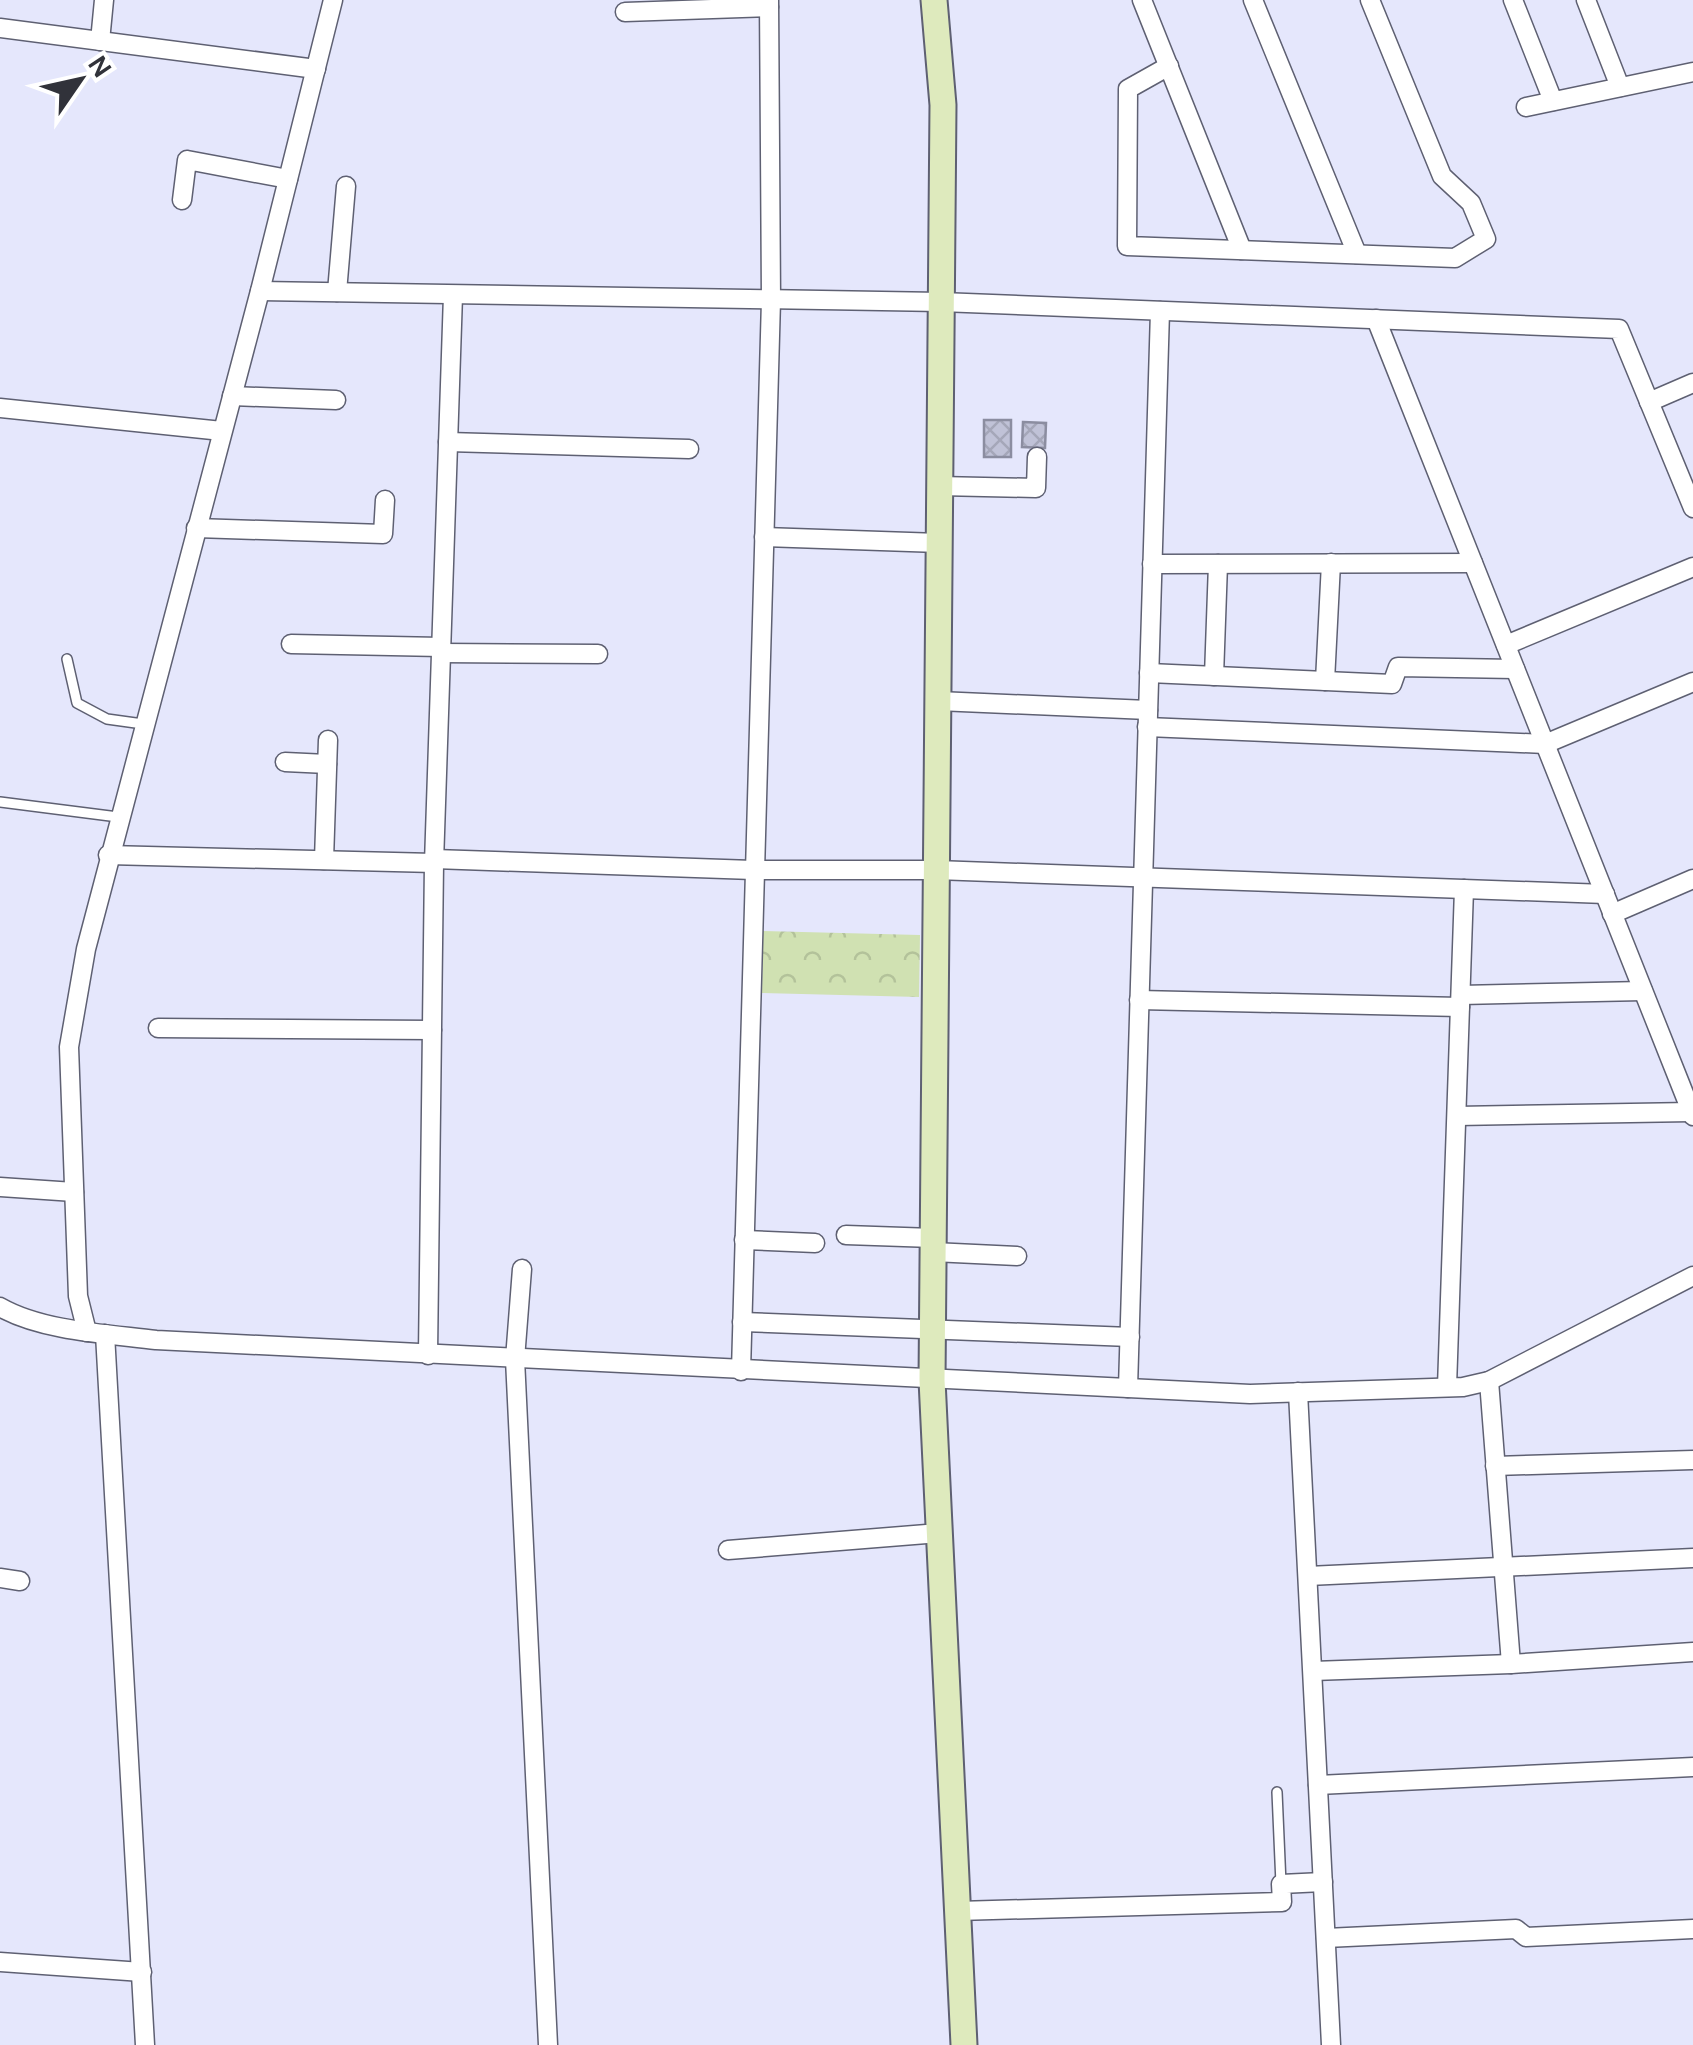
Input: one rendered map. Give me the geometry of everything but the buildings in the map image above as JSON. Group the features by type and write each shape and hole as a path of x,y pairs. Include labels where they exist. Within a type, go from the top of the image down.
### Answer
{"street":[{"path":"100,41 104,0"},
{"path":"145,2045 96,1333 78,1296 69,1047 108,854 260,291 333,0"},
{"path":"934,0 943,106 932,1380 964,2045"},
{"path":"1142,0 1242,250"},
{"path":"1253,0 1357,254"},
{"path":"1169,66 1128,89 1127,246 1455,258 1486,239 1471,203 1442,176 1370,0"},
{"path":"1513,0 1553,101"},
{"path":"1586,0 1620,87"},
{"path":"625,12 769,3 771,300 740,1371"},
{"path":"0,28 316,69"},
{"path":"1526,107 1693,72"},
{"path":"182,200 187,160 288,179"},
{"path":"336,292 346,186"},
{"path":"260,291 941,302 1619,329 1691,499"},
{"path":"428,1354 434,861 453,294"},
{"path":"1128,1388 1160,311"},
{"path":"1376,319 1692,1114 1457,1116"},
{"path":"1649,402 1693,383"},
{"path":"232,396 336,400"},
{"path":"0,408 222,430"},
{"path":"448,442 689,450"},
{"path":"940,486 1036,488 1038,457"},
{"path":"196,528 383,534 385,500"},
{"path":"764,537 939,543"},
{"path":"1325,681 1331,563"},
{"path":"1152,564 1473,563"},
{"path":"1214,676 1218,564"},
{"path":"1506,645 1693,567"},
{"path":"292,644 598,654"},
{"path":"1149,674 1392,684 1398,667 1515,669"},
{"path":"938,701 1545,744 1693,682"},
{"path":"324,860 328,740"},
{"path":"285,762 327,764"},
{"path":"108,854 753,870 936,870 1604,894"},
{"path":"1612,914 1693,880"},
{"path":"1448,1387 1464,889"},
{"path":"1139,1000 1460,1001 1643,991"},
{"path":"158,1028 432,1030"},
{"path":"0,1187 74,1192"},
{"path":"846,1235 1017,1256"},
{"path":"744,1240 815,1243"},
{"path":"522,1269 515,1359 548,2045"},
{"path":"0,1307 14,1315 96,1333 156,1340 1250,1394 1448,1387 1489,1381 1693,1276"},
{"path":"742,1322 1130,1337"},
{"path":"1489,1381 1511,1664"},
{"path":"1298,1392 1331,2045"},
{"path":"1495,1466 1693,1460"},
{"path":"728,1550 939,1533"},
{"path":"1308,1576 1693,1558"},
{"path":"0,1578 20,1580"},
{"path":"1313,1671 1693,1652"},
{"path":"1318,1785 1693,1767"},
{"path":"958,1911 1282,1902 1282,1884 1323,1882"},
{"path":"1326,1938 1516,1929 1526,1937 1693,1929"},
{"path":"0,1962 142,1972"}],"lane":[{"path":"66,659 77,703 107,719 143,724"},
{"path":"0,802 118,817"},
{"path":"1276,1792 1282,1884"}],"green space":[{"path":"763,931 920,935 919,997 762,993"}]}
